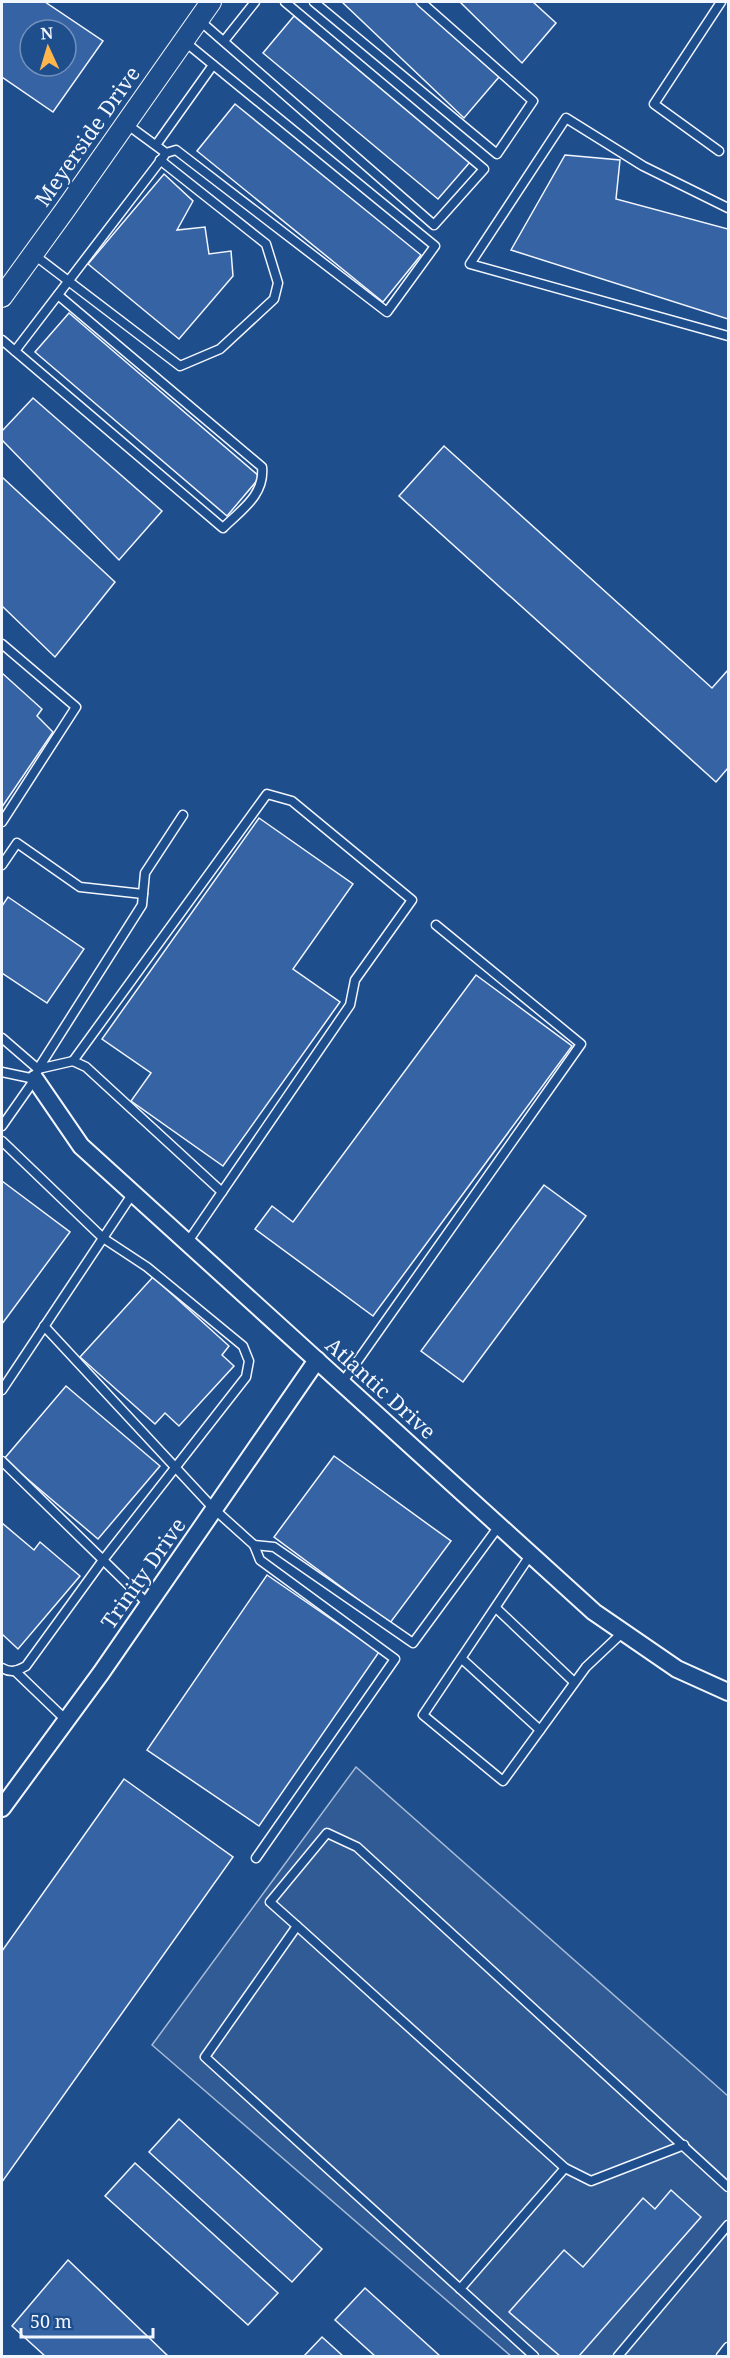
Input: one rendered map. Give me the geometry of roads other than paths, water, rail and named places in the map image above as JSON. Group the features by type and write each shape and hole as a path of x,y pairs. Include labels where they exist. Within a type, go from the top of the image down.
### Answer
{"street":[{"name":"Meyerside Drive","path":"2,297 211,2"},
{"name":"Atlantic Drive","path":"37,1074 81,1146 594,1612 676,1669 729,1692"},
{"name":"Trinity Drive","path":"2,1808 148,1604 317,1360"}],"lane":[{"path":"224,41 255,2"},
{"path":"198,20 434,225 484,169 285,2"},
{"path":"314,2 497,154 533,100 421,2"},
{"path":"719,151 654,104 721,2"},
{"path":"15,351 160,160 166,153 176,150 387,312 435,246 184,41"},
{"path":"156,145 213,65"},
{"path":"729,208 643,166 566,118 470,264 729,336"},
{"path":"125,123 166,153"},
{"path":"33,254 180,366 220,349 274,299 278,282 266,244 160,160"},
{"path":"2,340 223,528 258,494 263,479 262,467 58,295"},
{"path":"2,644 76,707 2,822"},
{"path":"2,1072 37,1074 72,1061 267,794 292,801 412,900 355,980 350,1005 187,1243"},
{"path":"2,1126 37,1074 142,904 145,873 183,815"},
{"path":"2,865 17,843 80,887 143,894"},
{"path":"342,1383 581,1044 436,925"},
{"path":"2,1038 37,1074"},
{"path":"72,1061 86,1067 222,1192"},
{"path":"2,1142 103,1238 147,1267 243,1346 249,1361 246,1377 103,1560 26,1666 15,1671 2,1668"},
{"path":"2,1390 133,1193"},
{"path":"44,1326 214,1509 254,1545 260,1560 395,1659 256,1858"},
{"path":"2,1461 148,1604"},
{"path":"254,1545 274,1547 413,1643 499,1526"},
{"path":"531,1554 423,1714 503,1781 586,1667 622,1633"},
{"path":"496,1608 574,1682"},
{"path":"462,1659 540,1730"},
{"path":"15,1671 66,1720"},
{"path":"684,2145 591,2181 565,2168 270,1902 327,1833 357,1847 684,2145 729,2187"},
{"path":"297,1926 205,2057 534,2356"},
{"path":"460,2289 565,2168"},
{"path":"618,2356 729,2225"},
{"path":"721,2356 729,2347"}]}
